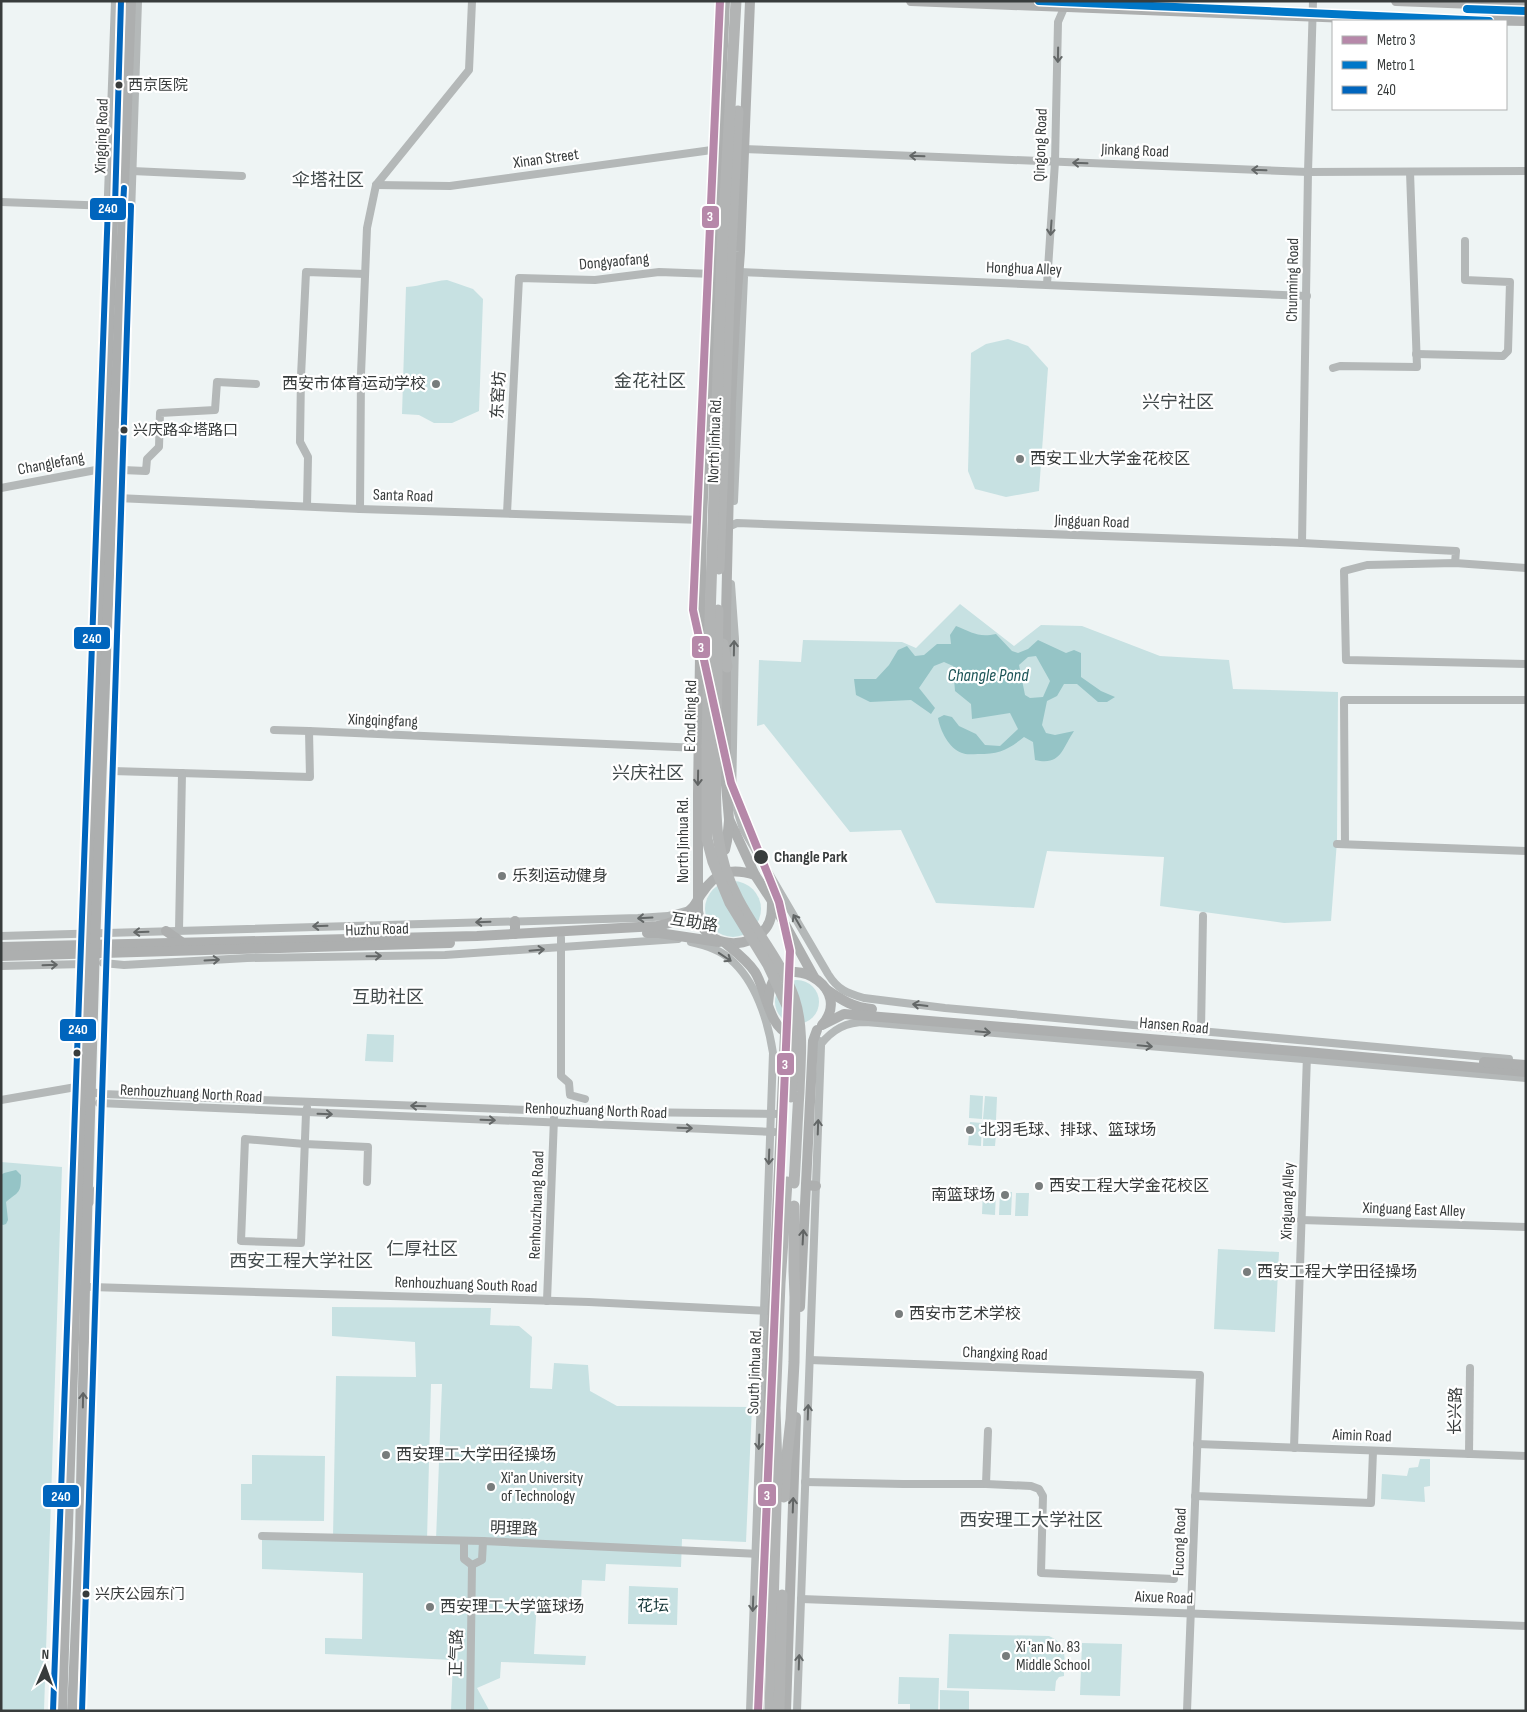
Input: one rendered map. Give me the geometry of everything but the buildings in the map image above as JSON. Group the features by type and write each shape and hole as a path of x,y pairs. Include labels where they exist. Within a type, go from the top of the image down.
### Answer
{"highway":[{"name":"E 2nd Ring Rd","path":"714,617 736,1"},
{"name":"E 2nd Ring Rd","path":"744,1 727,248 730,298 707,746 719,848 727,877 738,900 775,959 794,996 799,1017 801,1045 801,1184 794,1271 795,1297 791,1419 787,1449 770,1711"},
{"path":"713,274 727,248"},
{"path":"730,298 739,272"},
{"path":"714,617 727,667"},
{"path":"701,673 714,617"},
{"name":"E 2nd Ring Rd","path":"778,1711 779,1563 775,1408 780,1283 783,1250 801,1184"},
{"path":"774,1279 783,1250"},
{"path":"795,1297 800,1323"},
{"path":"768,1414 775,1448"},
{"path":"787,1449 796,1418"}],"main road":[{"name":"Xingqing Road","path":"113,498 102,469 131,1"},
{"name":"North Jinhua Rd.","path":"696,904 698,826 707,746 701,673 702,520 725,1"},
{"name":"North Jinhua Rd.","path":"750,1 739,272 734,319 726,784 729,819 754,875"},
{"path":"911,1 1064,8 1483,20"},
{"path":"1396,1 1526,6"},
{"name":"Xingqing Road","path":"72,1711 80,1539 81,1287 87,954 113,498 119,206 119,3"},
{"path":"114,22 119,3"},
{"path":"1507,21 1526,21"},
{"path":"698,826 705,849 711,853 720,853 725,850 729,819"},
{"path":"814,978 772,902 754,875 742,871 729,871 717,876 708,885 696,904 702,926 713,937 740,954 750,965 762,985 771,1013 778,1026 785,1033 800,1035 809,1034 820,1027"},
{"path":"725,943 742,942 755,937 766,928 772,915 772,902"},
{"name":"互助路","path":"515,934 670,924 696,904"},
{"path":"515,921 515,934"},
{"path":"166,931 183,943"},
{"name":"互助路","path":"561,943 660,933 725,943"},
{"name":"Huzhu Road","path":"106,953 183,943 515,934"},
{"name":"Huzhu Road","path":"87,954 478,942 561,943"},
{"path":"1,947 87,954"},
{"path":"1,956 87,954"},
{"path":"768,1002 772,984 781,975 801,972 809,974 831,987 832,1007 813,1041 801,1184 800,1323 786,1711"},
{"name":"Hansen Road","path":"831,987 845,1002 859,1008 1526,1072"},
{"name":"Hansen Road","path":"820,1027 844,1014 1307,1052 1526,1065"},
{"name":"South Jinhua Rd.","path":"760,1711 760,1554 768,1414 768,1311 774,1279 776,1114 785,1033"},
{"name":"Xingqing Road","path":"62,1711 81,1287 88,1204 85,1094"},
{"path":"88,1204 99,1188"}],"street":[{"path":"119,206 132,171 138,1"},
{"path":"360,509 361,374 366,228 376,184 470,70 472,1"},
{"name":"Chunming Road","path":"1302,544 1308,172 1313,1"},
{"name":"Qingong Road","path":"1046,284 1055,162 1058,22 1064,8"},
{"path":"53,1711 81,1287 99,1188 112,771 113,498 122,470 119,206 114,22"},
{"name":"Xinan Street","path":"376,184 450,186 719,149"},
{"name":"Jinkang Road","path":"743,149 1308,172 1526,171"},
{"path":"132,171 242,176"},
{"path":"1333,368 1340,366 1417,367 1410,172"},
{"path":"1,202 119,206"},
{"path":"1416,354 1503,356 1508,351 1510,282 1465,280 1465,242"},
{"path":"307,506 308,457 300,442 306,272 365,274"},
{"name":"Dongyaofang","path":"507,513 518,278 595,280 659,272 713,274"},
{"name":"Honghua Alley","path":"739,272 1307,296"},
{"path":"122,470 146,471 147,459 160,447 160,413 214,410 217,382 256,384"},
{"path":"88,933 102,469"},
{"name":"Changlefang","path":"1,488 102,469"},
{"name":"Santa Road","path":"113,498 360,509 702,520"},
{"name":"Jingguan Road","path":"730,526 737,523 1456,551 1455,563"},
{"path":"729,819 733,797 734,639 730,574 730,526"},
{"path":"1526,568 1455,563 1367,565 1344,571 1346,660 1526,664"},
{"path":"1526,700 1344,700 1341,844 1526,851"},
{"name":"Xingqingfang","path":"274,730 707,746"},
{"path":"112,771 310,777 309,732"},
{"path":"179,930 182,773"},
{"path":"733,797 742,829 831,987 864,998 945,1008 1526,1060"},
{"path":"1,936 653,917 668,916 696,904"},
{"path":"1201,1031 1203,916"},
{"path":"585,1099 570,1095 569,1083 560,1076 561,943 693,937"},
{"path":"680,939 714,950 730,959 750,983 766,1022 773,1053 776,1114"},
{"path":"1,966 106,953"},
{"path":"797,1711 810,1360 801,1184 820,1045 820,1027 866,1022 1307,1052 1526,1078"},
{"path":"820,1045 831,1033 844,1024"},
{"name":"Xinguang Alley","path":"1294,1448 1307,1052"},
{"path":"1,1100 85,1094 81,1287 82,1711"},
{"name":"Renhouzhuang North Road","path":"85,1094 554,1111 776,1114"},
{"name":"Renhouzhuang North Road","path":"85,1094 102,1104 775,1132"},
{"path":"310,1102 306,1113 305,1144 301,1243 241,1241 245,1139 305,1144 368,1147 367,1182"},
{"name":"Renhouzhuang Road","path":"547,1301 554,1111"},
{"path":"750,1711 760,1554 775,1132"},
{"name":"Xinguang East Alley","path":"1301,1220 1526,1227"},
{"name":"Renhouzhuang South Road","path":"81,1287 547,1301 768,1311"},
{"name":"Changxing Road","path":"810,1360 1200,1375"},
{"name":"长兴路","path":"1469,1454 1470,1368"},
{"name":"Fucong Road","path":"1187,1711 1200,1375"},
{"path":"986,1484 988,1431"},
{"name":"Aimin Road","path":"1197,1444 1526,1456"},
{"path":"1195,1496 1371,1503 1372,1451"},
{"path":"805,1482 1031,1486 1039,1490 1044,1496 1041,1573 1174,1578"},
{"name":"明理路","path":"262,1536 483,1541 760,1554"},
{"path":"464,1541 464,1559 472,1565 482,1560 483,1541"},
{"name":"正气路","path":"470,1711 472,1565"},
{"name":"Aixue Road","path":"801,1599 1526,1626"}],"green space":[{"path":"447,280 473,289 483,299 479,411 452,423 434,423 419,415 402,414 406,287"},
{"path":"1008,339 1028,346 1048,368 1039,491 1006,497 975,489 968,471 971,353 986,344"},
{"name":"Changle Park","path":"960,604 1014,646 1041,625 1082,626 1160,656 1229,660 1233,689 1338,692 1337,841 1331,921 1284,923 1160,906 1164,857 1047,851 1034,908 936,903 901,830 850,832 764,724 757,726 759,660 801,662 803,640 902,642 916,648"},
{"path":"733,881 744,883 753,889 759,898 761,909 759,920 753,929 744,935 733,937 722,935 713,929 707,920 705,909 707,898 713,889 722,883"},
{"path":"793,980 801,980 813,986 819,1002 813,1018 801,1024 793,1024 781,1018 775,1006 775,998 781,986"},
{"path":"367,1034 394,1035 393,1062 365,1061"},
{"path":"970,1095 983,1096 982,1119 969,1118"},
{"path":"985,1096 997,1097 996,1120 983,1119"},
{"path":"970,1122 982,1123 981,1146 968,1145"},
{"path":"984,1123 997,1123 995,1146 983,1146"},
{"path":"1,1162 62,1167 44,1711 1,1711"},
{"path":"983,1191 996,1192 995,1215 982,1214"},
{"path":"1000,1192 1012,1192 1011,1215 999,1215"},
{"path":"1016,1193 1029,1193 1028,1216 1015,1216"},
{"name":"西安工程大学田径操场","path":"1218,1249 1279,1252 1275,1332 1214,1329"},
{"path":"332,1307 491,1308 490,1325 519,1326 532,1337 530,1388 552,1389 554,1363 588,1365 590,1391 617,1406 752,1407 746,1542 682,1539 681,1567 606,1564 605,1581 582,1580 581,1600 537,1599 534,1654 586,1656 585,1665 501,1662 500,1678 477,1688 489,1710 493,1711 451,1711 453,1660 325,1654 325,1638 362,1639 363,1573 262,1569 262,1536 552,1545 436,1540 442,1384 431,1384 427,1540 333,1537 336,1376 416,1377 415,1342 332,1336"},
{"path":"252,1455 325,1456 324,1521 241,1520 241,1484 252,1484"},
{"path":"1420,1459 1430,1459 1430,1486 1424,1487 1425,1502 1381,1499 1382,1474 1407,1476 1409,1468 1418,1467"},
{"name":"花坛","path":"629,1586 678,1588 677,1625 628,1624"},
{"path":"949,1634 1049,1636 1060,1643 1063,1648 1065,1657 1064,1676 1059,1677 1056,1681 1055,1691 947,1688"},
{"path":"1082,1643 1122,1644 1120,1696 1080,1695"},
{"path":"899,1677 939,1678 938,1711 910,1711 910,1704 898,1704"},
{"path":"940,1690 969,1691 969,1711 940,1711"}],"water":[{"name":"Changle Pond","path":"956,626 980,635 996,634 1012,651 1018,653 1028,649 1038,640 1066,653 1074,650 1081,653 1081,677 1101,691 1115,697 1107,702 1098,702 1077,684 1064,684 1057,696 1047,701 1042,725 1046,733 1055,735 1074,731 1056,758 1044,761 1035,760 1033,742 1024,737 1008,748 992,753 965,754 953,748 939,723 938,718 944,715 952,717 959,726 976,734 985,745 1000,746 1018,729 1010,713 972,719 971,704 955,691 953,666 944,662 934,666 919,688 935,708 931,714 911,700 870,702 856,695 854,679 876,679 889,665 898,650 907,646 915,656 924,655 937,644 951,644 950,635","holes":["1036,656 1050,681 1043,697 1030,698 1025,695 1019,665 1028,657"]},
{"path":"16,1170 21,1175 20,1186 18,1192 6,1202 8,1220 3,1225 1,1224 1,1175"}],"metro line":[{"name":"3","path":"720,1 693,610 731,783 779,902 790,951 758,1711"},
{"name":"1","path":"1039,1 1466,20"},
{"name":"1","path":"1467,9 1526,11"}],"transit line":[{"name":"240","path":"53,1711 108,206 115,206 121,1"},
{"name":"240","path":"82,1711 131,206 123,206 124,188"}],"place":[{"name":"西京医院","path":"119,85"},
{"name":"西安市体育运动学校","path":"436,384"},
{"name":"兴庆路伞塔路口","path":"124,430"},
{"name":"西安工业大学金花校区","path":"1020,459"},
{"name":"Changle Park","path":"761,857"},
{"name":"乐刻运动健身","path":"502,876"},
{"name":"北羽毛球、排球、篮球场","path":"970,1130"},
{"name":"西安工程大学金花校区","path":"1039,1186"},
{"name":"南篮球场","path":"1005,1195"},
{"name":"西安工程大学田径操场","path":"1247,1272"},
{"name":"西安市艺术学校","path":"899,1314"},
{"name":"西安理工大学田径操场","path":"386,1455"},
{"name":"Xi'an University of Technology","path":"491,1487"},
{"name":"兴庆公园东门","path":"86,1594"},
{"name":"西安理工大学篮球场","path":"430,1607"},
{"name":"Xi 'an No. 83 Middle School","path":"1006,1656"}],"district":[{"name":"伞塔社区","path":"328,180"},
{"name":"金花社区","path":"650,381"},
{"name":"兴宁社区","path":"1178,402"},
{"name":"兴庆社区","path":"648,773"},
{"name":"互助社区","path":"388,997"},
{"name":"仁厚社区","path":"422,1249"},
{"name":"西安工程大学社区","path":"301,1261"},
{"name":"西安理工大学社区","path":"1031,1520"}]}
